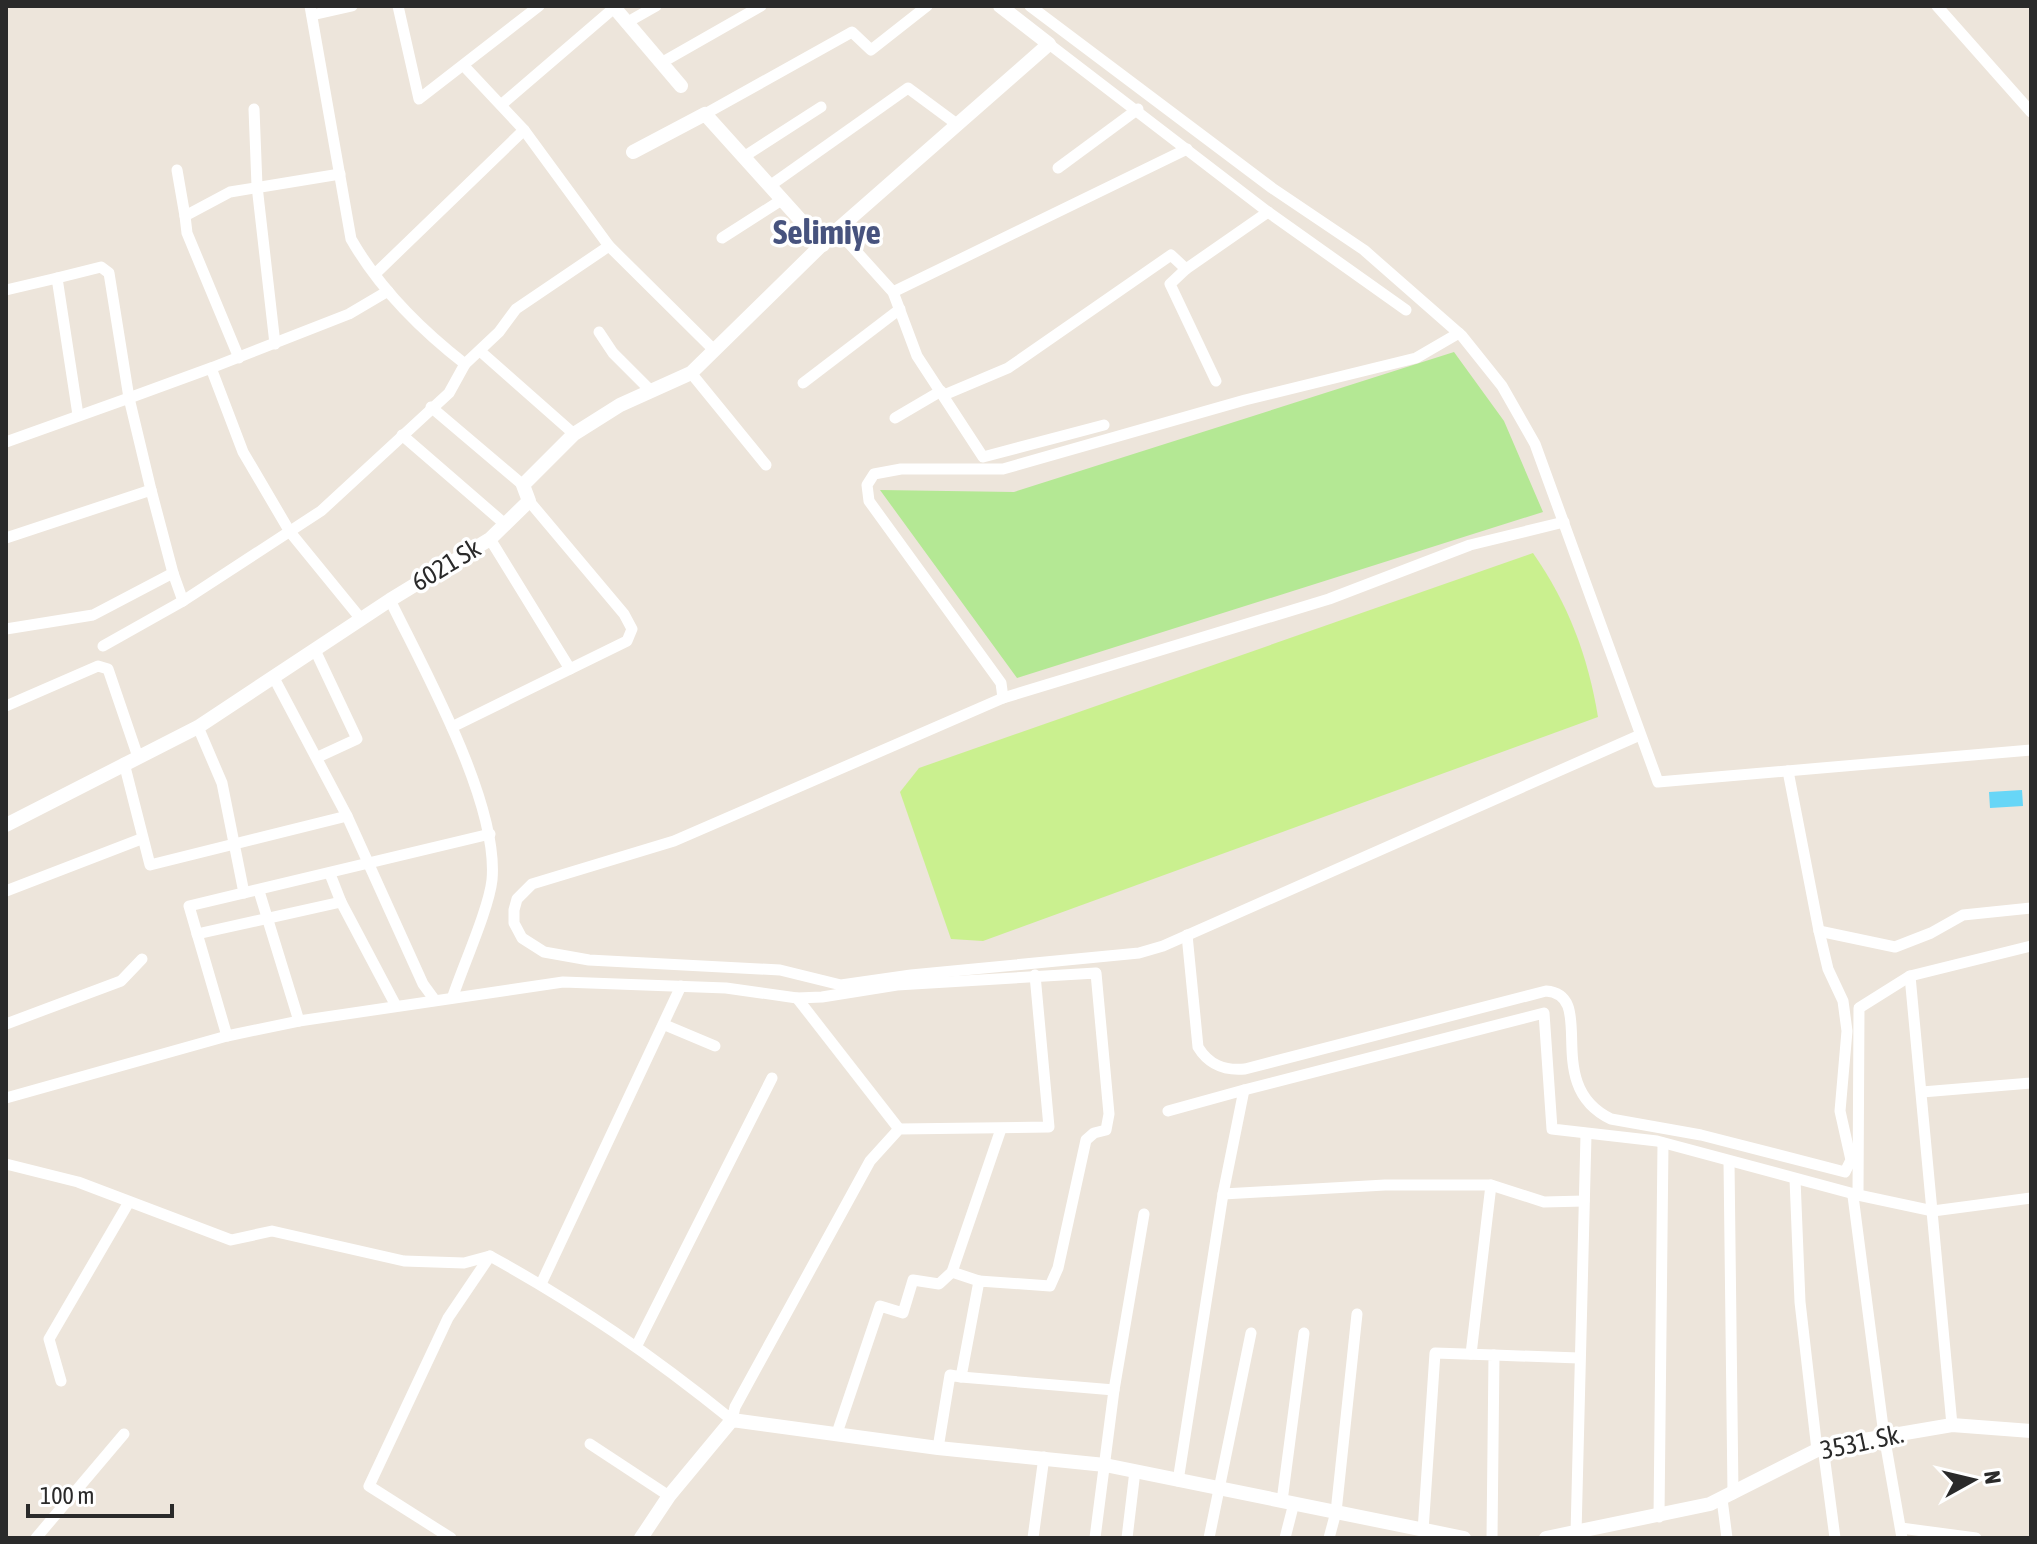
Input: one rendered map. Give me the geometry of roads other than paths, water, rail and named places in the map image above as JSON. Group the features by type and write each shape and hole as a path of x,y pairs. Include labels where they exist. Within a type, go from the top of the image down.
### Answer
{"street":[{"path":"352,6 311,10 351,239 365,265 423,331 465,364"},
{"path":"398,6 419,99 539,6"},
{"path":"626,23 656,6"},
{"path":"661,63 761,6"},
{"path":"633,152 852,32 871,50 927,6"},
{"path":"1000,6 1138,109 1268,212 1406,310"},
{"path":"1030,6 1272,188 1364,250 1459,333 1502,386 1527,428 1658,782 2031,750"},
{"path":"1937,6 2031,112"},
{"path":"501,105 613,7 681,86"},
{"path":"523,485 574,434 651,391 691,373 837,230 1049,44"},
{"path":"464,66 524,130 609,246 714,350"},
{"path":"771,185 908,88 958,125"},
{"path":"745,156 821,107"},
{"path":"254,109 257,186 275,344"},
{"path":"1058,168 1138,109"},
{"path":"705,114 823,245"},
{"path":"375,274 524,130"},
{"path":"893,292 1187,149"},
{"path":"177,170 187,233 239,358"},
{"path":"185,216 230,192 340,174"},
{"path":"722,238 783,199"},
{"path":"1216,381 1170,284 1186,269 1268,212"},
{"path":"837,230 893,292 917,356 983,457 1104,425"},
{"path":"103,646 183,601 321,511 449,393 465,364 516,309 609,246"},
{"path":"895,418 942,393 1008,368 1171,255 1186,269"},
{"path":"6,290 101,267 109,273 129,398 173,573 183,601"},
{"path":"57,278 78,415"},
{"path":"6,442 275,344 349,314 388,291"},
{"path":"803,383 900,309"},
{"path":"599,332 613,353 651,391"},
{"path":"1003,698 1001,683 869,501 866,490 869,477 893,470 1003,469 1286,389 1416,358 1459,333"},
{"path":"480,351 574,434"},
{"path":"211,368 243,452 290,532 361,619"},
{"path":"691,373 766,465"},
{"path":"431,407 523,485 529,501 624,614 632,629 627,641 452,727"},
{"path":"402,435 506,525"},
{"path":"6,538 151,490"},
{"name":"6021 Sk","path":"6,825 198,727 390,600 490,539 529,501"},
{"path":"1564,522 1470,545 1329,599 1003,698 685,837 532,884 517,899 514,910 518,931 544,952 589,960 780,970 841,985 911,975 1111,958 1151,950 1187,935 1640,735"},
{"path":"490,539 570,669"},
{"path":"6,629 93,615 173,573"},
{"path":"390,600 452,727 490,834 492,881 453,996"},
{"path":"315,650 357,739 318,757"},
{"path":"6,706 98,666 108,669 131,760 141,839 150,865 347,816"},
{"path":"274,678 318,757 434,999"},
{"path":"198,727 222,783 244,893"},
{"path":"1187,935 1198,1047 1205,1058 1219,1067 1245,1069 1555,991 1570,1003 1569,1037 1575,1078 1588,1105 1598,1113 1611,1119 1701,1135 1845,1172 1851,1160 1840,1111 1847,1031 1843,1001 1828,969 1788,771"},
{"path":"227,1036 189,906 490,834"},
{"path":"6,891 141,839"},
{"path":"330,874 341,902 395,1004"},
{"path":"259,891 299,1021"},
{"path":"197,934 341,902"},
{"path":"1819,931 1895,947 1931,933 1963,915 2031,908"},
{"path":"1976,1538 1901,1533 1884,1435 1855,1195 1859,1008 1910,976 2031,946"},
{"path":"6,1024 121,981 142,959"},
{"path":"6,1098 227,1036 299,1021 395,1004 563,982 681,986 797,998 838,996 897,985 1096,973 1109,1114 1106,1130 1094,1133 1086,1140 1058,1268 1050,1286 979,1281 952,1272"},
{"path":"641,1538 669,1496 732,1420 735,1407 870,1161 899,1129 1049,1127 1035,975"},
{"path":"1910,976 1952,1425"},
{"path":"541,1284 681,986"},
{"path":"797,998 899,1129"},
{"path":"1168,1111 1544,1013 1552,1129 1663,1143 1855,1195 1933,1211 2031,1198"},
{"path":"665,1025 715,1046"},
{"path":"637,1345 772,1078"},
{"path":"1922,1092 2031,1083"},
{"path":"1178,1481 1223,1194 1244,1090"},
{"path":"837,1433 880,1306 903,1313 913,1280 939,1284 952,1272 1001,1129"},
{"path":"1585,1534 1579,1358 1586,1135"},
{"path":"1659,1517 1663,1143"},
{"path":"1727,1538 1729,1161"},
{"path":"6,1164 78,1182 231,1240 272,1231 404,1261 464,1263 490,1256 541,1284 637,1345 732,1420 938,1448 1105,1465 1336,1512 1427,1534 1464,1538"},
{"path":"1795,1179 1800,1302 1835,1538"},
{"path":"1223,1194 1385,1185 1491,1185 1544,1202 1584,1201"},
{"path":"1471,1354 1491,1185"},
{"path":"61,1381 49,1339 129,1202"},
{"path":"1095,1538 1114,1390 1144,1214"},
{"path":"451,1538 369,1486 448,1318 490,1256"},
{"path":"961,1377 979,1281"},
{"path":"1329,1538 1336,1512 1357,1314"},
{"path":"1209,1538 1251,1333"},
{"path":"1285,1538 1304,1333"},
{"path":"1427,1534 1435,1353 1579,1358"},
{"path":"1492,1538 1494,1355"},
{"path":"938,1448 950,1375 1114,1390"},
{"name":"3531. Sk.","path":"1546,1538 1585,1534 1659,1517 1727,1496 1820,1448 1952,1425 2031,1431"},
{"path":"36,1538 124,1434"},
{"path":"590,1444 669,1496"},
{"path":"1033,1538 1044,1457"},
{"path":"1127,1538 1135,1471"}],"water":[{"path":"2022,790 2023,806 1990,808 1989,792"}],"district":[{"name":"Selimiye","path":"827,231"}]}
